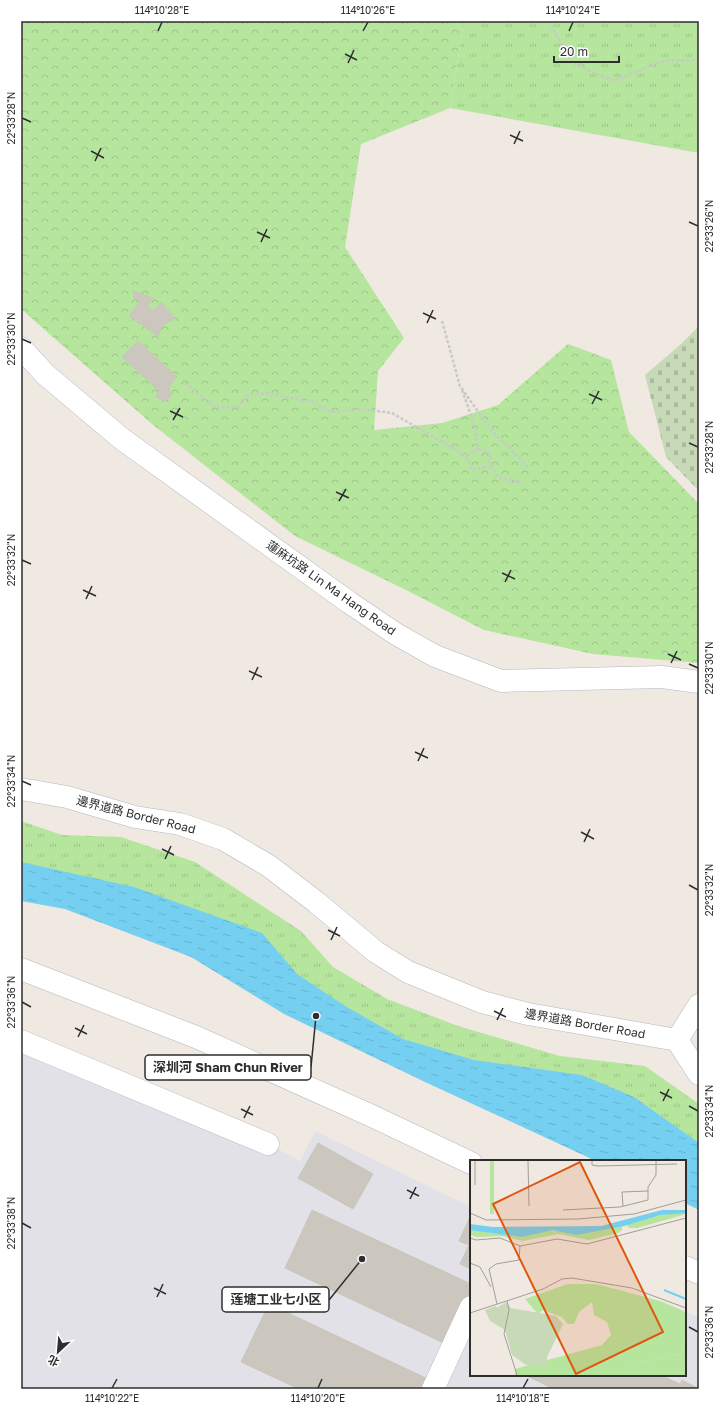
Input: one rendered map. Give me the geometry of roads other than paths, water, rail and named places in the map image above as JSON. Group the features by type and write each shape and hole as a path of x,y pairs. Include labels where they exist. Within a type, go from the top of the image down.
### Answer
{"street":[{"name":"蓮麻坑路 Lin Ma Hang Road","path":"21,348 55,383 122,439 350,603 396,634 435,656 500,681 662,677 699,682"},
{"name":"邊界道路 Border Road","path":"21,789 67,797 134,817 180,824 223,839 269,866 316,902 376,952 408,972 482,1002 528,1014 677,1040"},
{"path":"21,969 196,1037 372,1116 470,1163"},
{"path":"699,1004 677,1040 699,1074"},
{"path":"21,1041 268,1144"},
{"path":"686,1266 699,1273"},
{"path":"433,1389 470,1309"}],"water":[{"path":"21,862 134,887 262,933 297,974 345,1006 403,1039 474,1060 582,1075 634,1097 699,1143 699,1210 686,1204 686,1160 594,1160 425,1082 284,1014 191,957 65,909 21,901"}],"place":[{"name":"深圳河 Sham Chun River","path":"316,1016"},
{"name":"莲塘工业七小区","path":"362,1259"}]}
